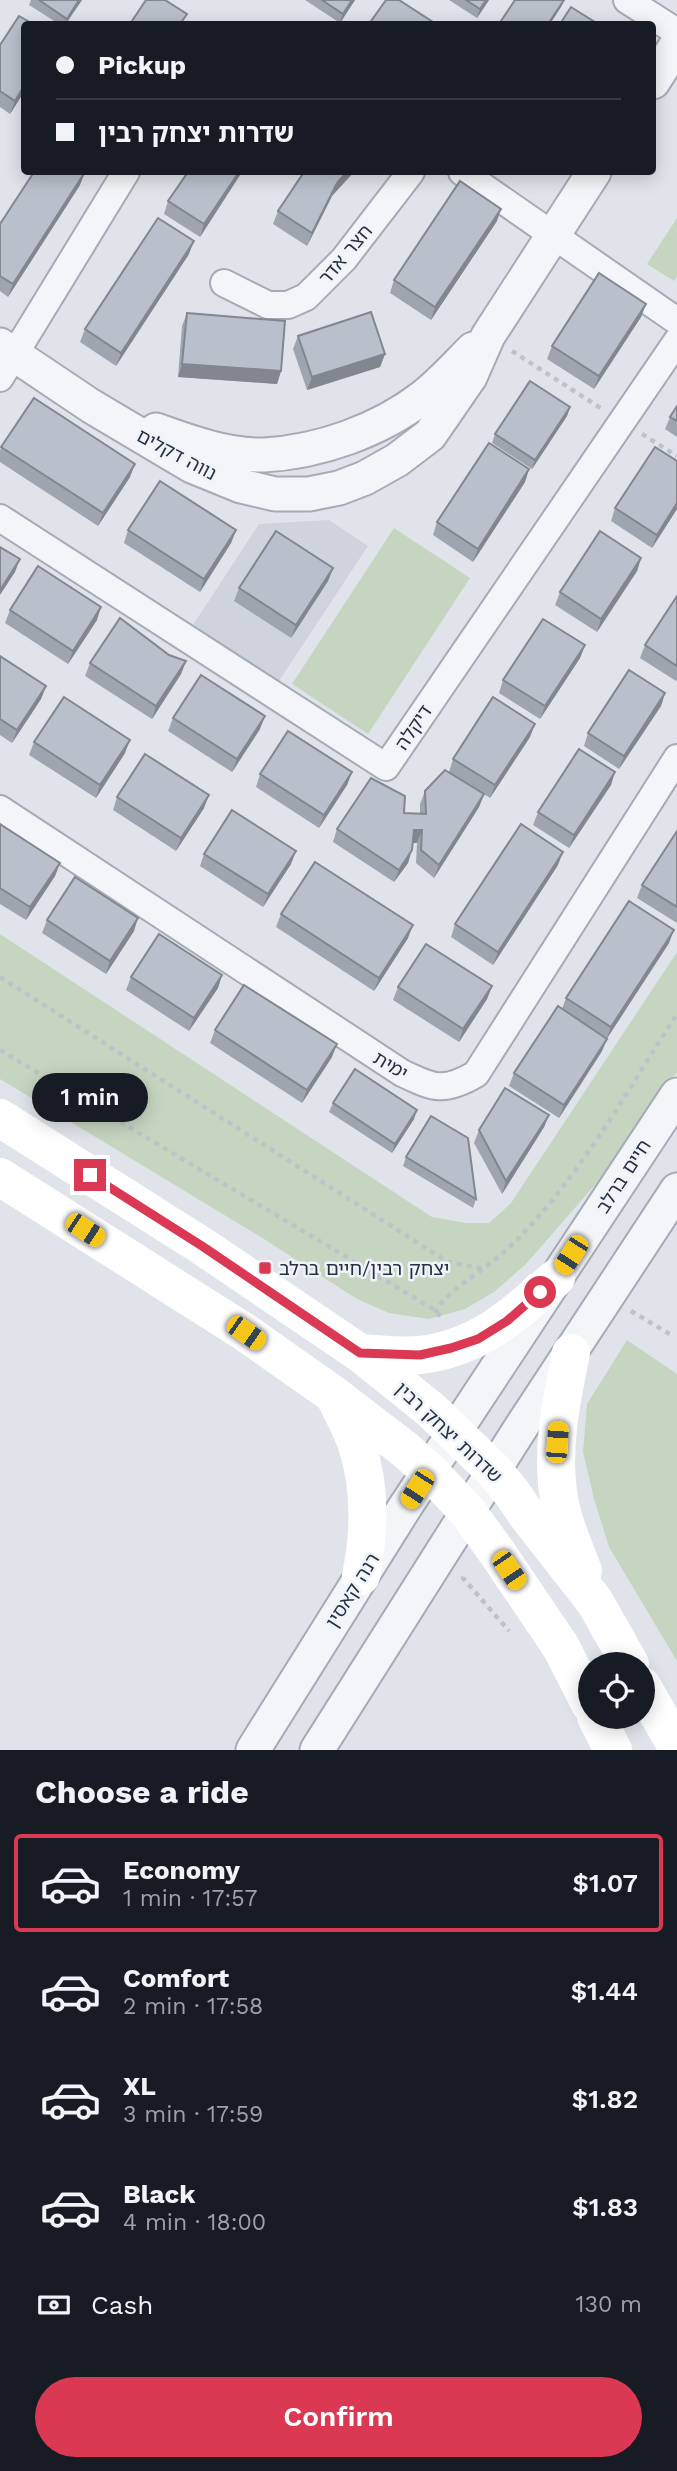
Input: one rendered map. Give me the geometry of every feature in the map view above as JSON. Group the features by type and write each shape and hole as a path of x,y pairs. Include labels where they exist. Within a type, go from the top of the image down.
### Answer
{"main road":[{"name":"שדרות יצחק רבין","path":"0,1118 202,1246 360,1353 431,1410 494,1471 595,1602 623,1652"},
{"path":"0,1177 235,1326 334,1395 429,1471 467,1511 561,1647 578,1680"},
{"path":"360,1353 420,1355 478,1339 507,1321 556,1278"},
{"path":"571,1353 559,1411 555,1471 560,1507 595,1602"},
{"path":"334,1395 356,1442 369,1506 368,1541 361,1576"},
{"path":"655,1709 677,1747"},
{"path":"602,1729 613,1750"}],"street":[{"path":"627,0 677,32"},
{"path":"656,77 677,44"},
{"path":"5,359 124,175"},
{"name":"חצר אדר","path":"225,283 268,305 288,305 306,297 344,259 409,175"},
{"path":"466,175 677,321"},
{"name":"נווה דקלים","path":"5,359 204,471 242,486 275,494 309,494 339,488 365,478 397,460 430,435 470,377 488,336 592,175"},
{"name":"נווה דקלים","path":"91,405 186,441 236,453 263,455 299,450 355,435 411,405 488,336"},
{"name":"דיקלה","path":"0,518 386,767 677,341"},
{"name":"ימית","path":"0,809 402,1073 425,1084 443,1088 476,1074 677,758"},
{"name":"חיים ברלב","path":"454,1432 677,1095"},
{"path":"317,1750 467,1511 677,1190"},
{"name":"רנה קאסין","path":"253,1750 454,1432"}],"path":[{"path":"488,336 584,397"},
{"path":"0,977 448,1262 486,1269"},
{"path":"0,1050 435,1310 513,1244 559,1195 677,1014"},
{"path":"607,1297 673,1336"}],"shaded area":[{"path":"329,520 368,546 279,681 193,625 259,524"}],"green space":[{"path":"677,218 677,277 674,281 647,264"},
{"path":"394,528 470,578 368,734 292,684"},
{"path":"0,934 432,1217 466,1223 489,1223 511,1203 677,952 677,1072 628,1147 526,1264 494,1292 465,1309 429,1319 389,1313 357,1299 264,1239 0,1079"},
{"path":"627,1340 677,1374 677,1661 609,1547 583,1452 587,1404"}],"building":[{"path":"39,0 79,0 67,19"},
{"path":"146,0 165,0 187,14 182,21 132,21"},
{"path":"322,0 352,0 343,14"},
{"path":"386,0 399,0 431,21 371,21"},
{"path":"466,0 486,0 480,9"},
{"path":"515,0 564,0 550,21 501,21"},
{"path":"571,7 593,21 562,21"},
{"path":"19,16 28,21 21,21 21,91 15,101 0,91 0,45"},
{"path":"32,175 83,175 13,284 0,276 0,224"},
{"path":"186,175 237,175 204,224 168,201"},
{"path":"302,175 344,175 337,183 312,233 278,211"},
{"path":"460,181 501,209 435,307 394,280"},
{"path":"158,218 194,241 121,353 85,329"},
{"path":"599,273 646,304 599,376 552,346"},
{"path":"371,312 385,354 312,377 298,336"},
{"path":"187,313 285,321 281,371 182,364"},
{"path":"530,381 570,407 535,460 495,434"},
{"path":"34,398 135,464 103,513 1,447"},
{"path":"677,406 677,421 670,417"},
{"path":"489,443 529,469 478,549 437,522"},
{"path":"655,447 677,461 677,503 657,535 615,508"},
{"path":"160,481 236,530 204,579 128,530"},
{"path":"276,531 333,568 296,625 239,588"},
{"path":"600,531 641,558 601,619 560,592"},
{"path":"0,547 20,559 0,590"},
{"path":"38,566 101,607 73,651 10,610"},
{"path":"677,596 677,666 645,645"},
{"path":"120,618 169,655 186,661 156,706 90,663"},
{"path":"543,619 585,645 545,706 503,680"},
{"path":"0,656 46,686 17,730 0,719"},
{"path":"629,670 665,693 624,756 588,733"},
{"path":"201,675 265,716 237,759 173,718"},
{"path":"64,697 130,740 100,785 34,742"},
{"path":"493,697 535,724 495,785 453,759"},
{"path":"288,731 352,772 324,815 260,774"},
{"path":"579,749 615,772 574,835 538,812"},
{"path":"145,754 209,795 181,838 117,797"},
{"path":"445,770 484,794 439,865 421,850 422,830 414,830 412,850 399,870 337,829 371,778 405,796 404,813 426,814 425,791"},
{"path":"232,810 296,851 268,894 204,854"},
{"path":"0,824 60,863 30,907 0,888"},
{"path":"521,824 563,852 498,952 455,924"},
{"path":"677,831 677,907 642,885"},
{"path":"315,862 413,925 379,978 281,914"},
{"path":"75,877 138,918 110,961 47,920"},
{"path":"629,901 674,930 611,1027 566,998"},
{"path":"159,934 222,975 194,1018 131,977"},
{"path":"426,944 492,986 463,1029 398,987"},
{"path":"244,985 337,1044 307,1090 215,1030"},
{"path":"558,1006 607,1039 564,1105 514,1073"},
{"path":"355,1069 417,1110 395,1144 333,1103"},
{"path":"505,1088 549,1115 506,1181 479,1130"},
{"path":"431,1116 468,1138 476,1199 406,1157"}],"place":[{"name":"יצחק רבין/חיים ברלב","path":"265,1268"}],"route":[{"path":"90,1175 202,1246 360,1353 420,1355 478,1339 507,1321 540,1292"}]}
